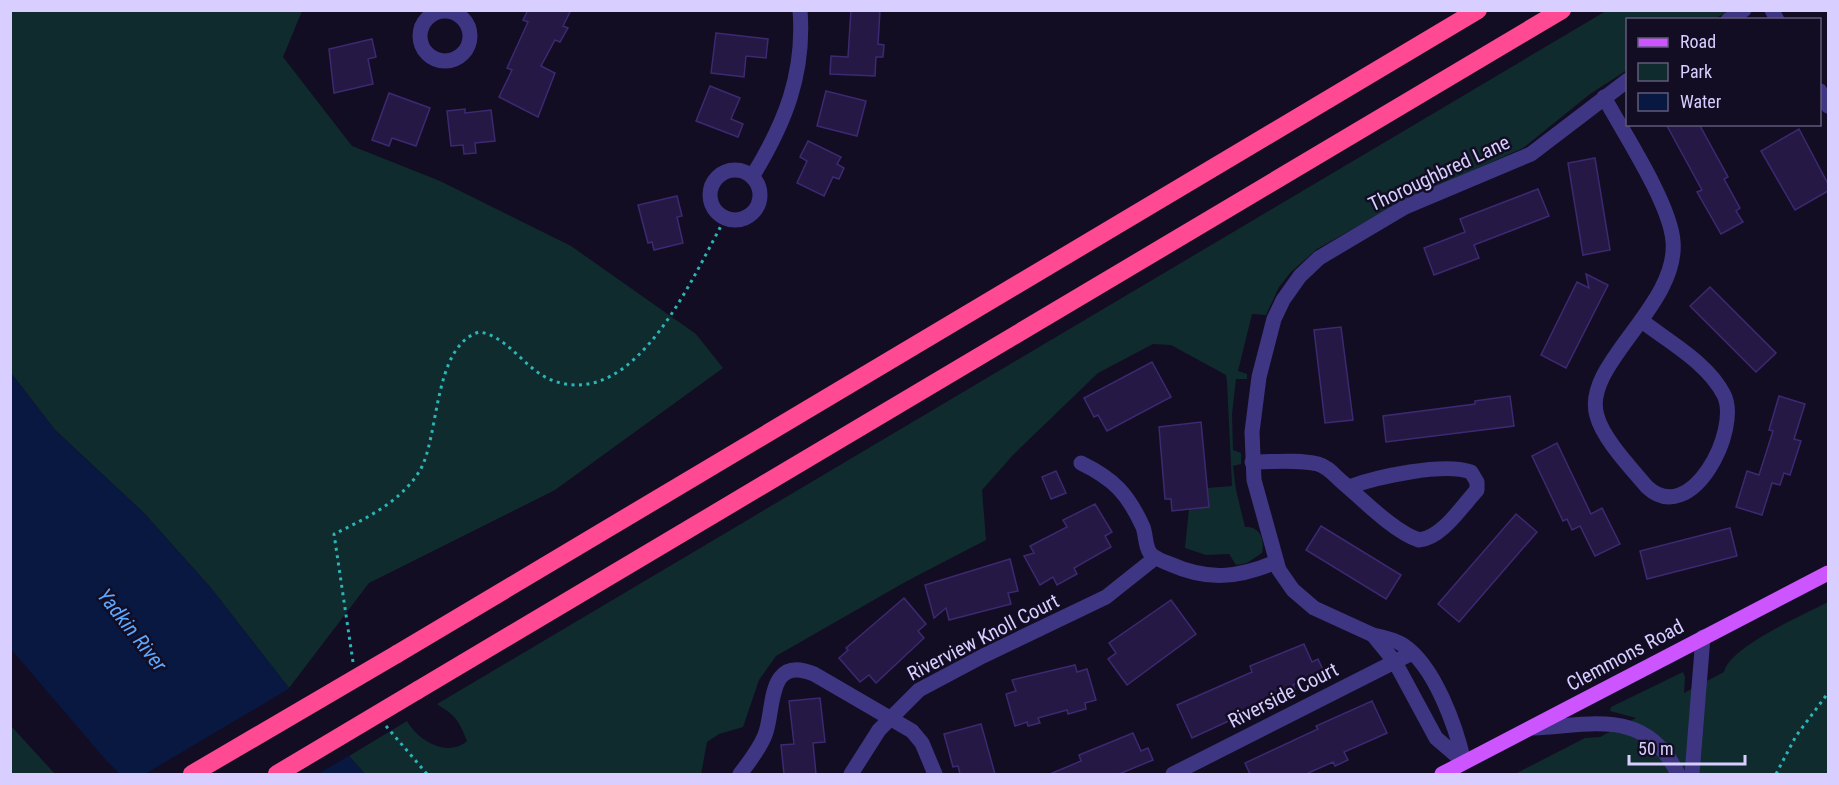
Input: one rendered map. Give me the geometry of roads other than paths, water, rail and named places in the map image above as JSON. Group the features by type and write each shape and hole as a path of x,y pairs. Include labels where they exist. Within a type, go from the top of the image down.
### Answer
{"highway":[{"path":"192,774 1478,10"},
{"path":"277,774 1562,10"}],"main road":[{"name":"Clemmons Road","path":"1442,774 1828,573"}],"street":[{"path":"753,177 778,135 794,90 803,39 800,10"},
{"path":"1731,18 1744,10"},
{"name":"Thoroughbred Lane","path":"1464,762 1436,738 1395,662 1372,635 1314,609 1293,591 1276,562 1256,488 1252,462 1253,409 1259,377 1274,320 1300,276 1319,258 1405,207 1532,154 1626,81"},
{"path":"1604,97 1660,201 1672,234 1669,272 1642,321 1602,376 1595,402 1596,413 1604,430 1647,487 1655,495 1672,499 1690,492 1720,449 1725,436 1727,408 1725,397 1709,375 1642,321"},
{"path":"727,171 745,171 753,177 760,193 755,210 740,219 726,218 715,210 711,201 713,183 727,171"},
{"path":"1252,462 1318,464 1327,468 1349,487 1398,528 1419,540 1432,537 1442,528 1477,490 1478,482 1471,472 1454,469 1399,474 1371,479 1349,487"},
{"path":"1081,463 1104,474 1127,498 1144,528 1149,550 1155,558 1193,573 1213,577 1242,575 1276,562"},
{"name":"Riverview Knoll Court","path":"851,774 890,717 919,690 1106,597 1155,558"},
{"path":"1372,635 1389,639 1412,653 1423,665 1456,728 1464,762"},
{"path":"1692,774 1703,637"},
{"name":"Riverside Court","path":"1173,774 1412,653"},
{"path":"740,774 764,738 770,720 774,685 785,674 800,670 814,674 912,731 922,743 935,774"},
{"path":"1534,728 1608,722 1630,727 1659,745 1678,774"}],"water":[{"name":"Yadkin River","path":"11,373 55,430 143,512 211,588 299,701 365,774 120,774 104,758 11,649"}]}
